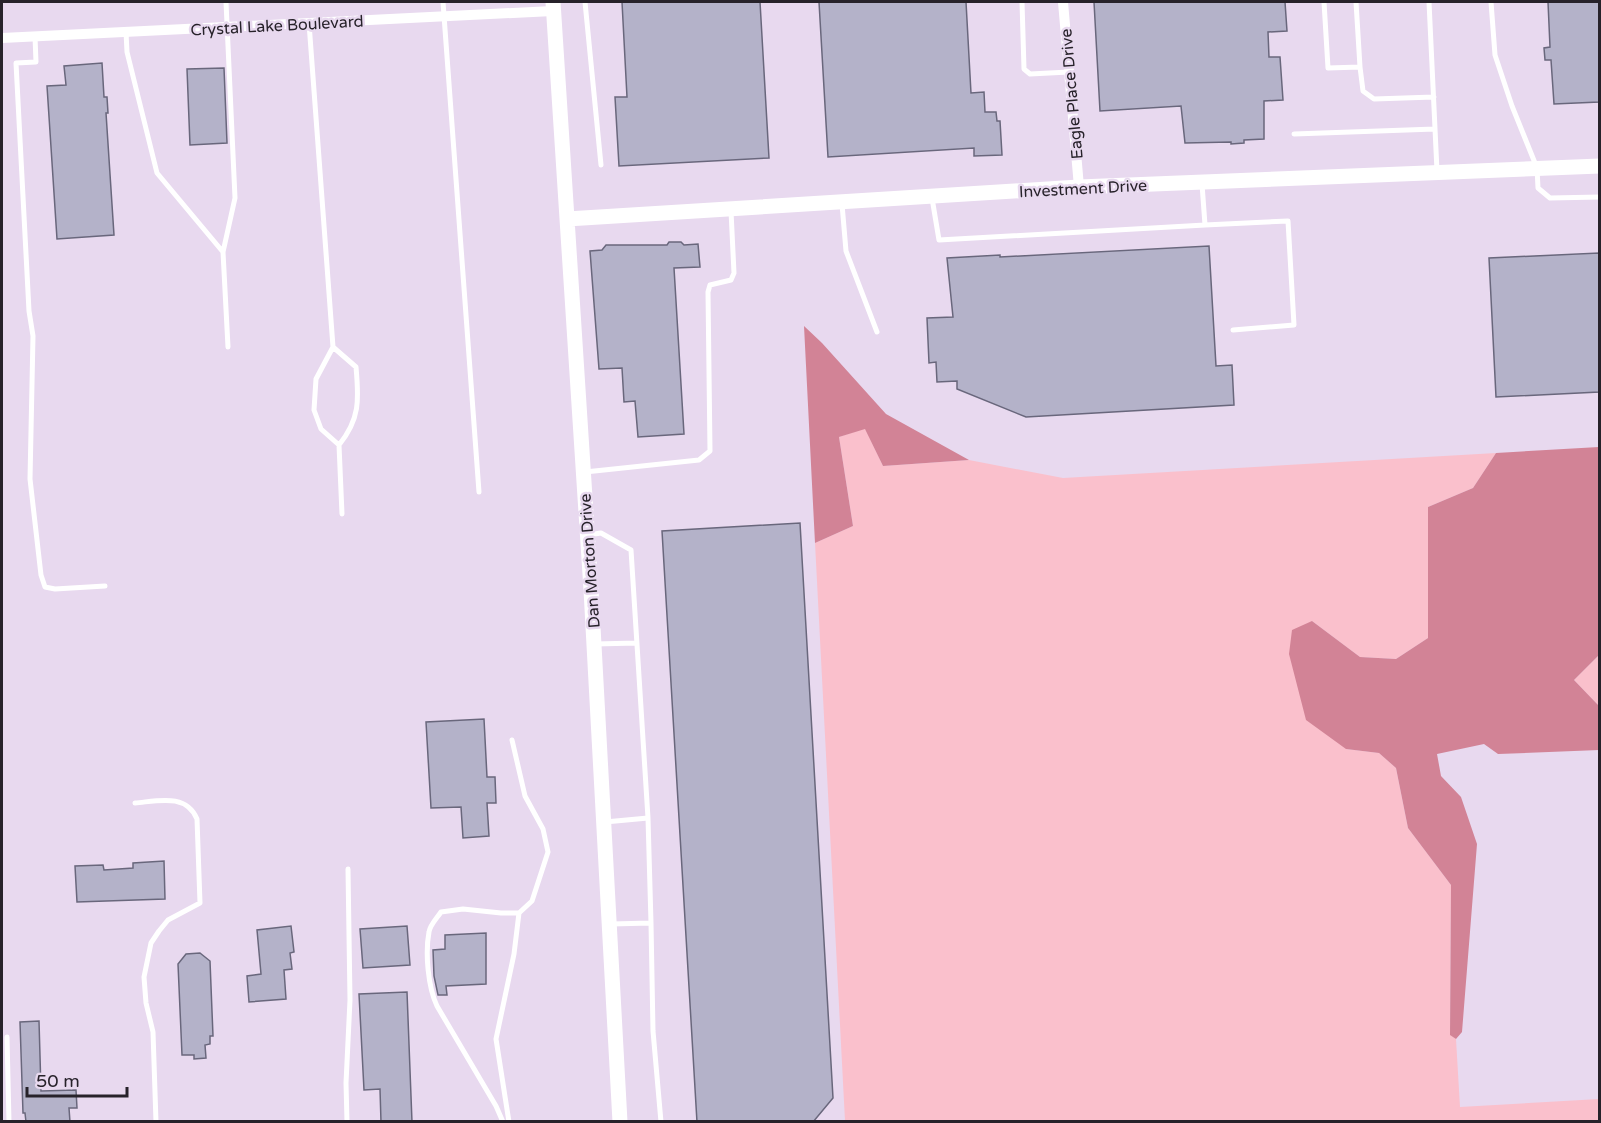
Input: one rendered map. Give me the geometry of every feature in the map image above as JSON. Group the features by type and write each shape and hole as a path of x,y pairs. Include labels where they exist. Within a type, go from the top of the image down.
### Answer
{"street":[{"name":"Eagle Place Drive","path":"1063,2 1080,187"},
{"name":"Crystal Lake Boulevard","path":"2,38 445,16 553,6"},
{"name":"Dan Morton Drive","path":"553,6 594,644 620,1122"},
{"name":"Investment Drive","path":"567,219 1080,187 1599,166"}],"lane":[{"path":"226,2 235,198 223,252 228,347"},
{"path":"443,2 479,492"},
{"path":"585,2 601,165"},
{"path":"1022,2 1024,69 1030,74 1070,72"},
{"path":"1324,2 1328,68 1360,67"},
{"path":"1356,2 1363,91 1374,99 1434,97"},
{"path":"1429,2 1437,173"},
{"path":"1491,2 1495,55 1512,106 1537,168 1538,188 1550,198 1599,197"},
{"path":"309,23 333,347 316,379 314,410 321,429 339,445"},
{"path":"126,32 127,52 157,172 223,252"},
{"path":"35,36 36,62 16,63 29,311 33,336 30,479 41,575 45,587 55,589 105,586"},
{"path":"1294,134 1435,129"},
{"path":"1202,182 1205,225"},
{"path":"932,196 939,240 1288,221 1294,325 1233,330"},
{"path":"842,202 846,251 877,332"},
{"path":"583,472 699,460 710,451 708,292 710,285 731,280 734,273 730,209"},
{"path":"333,347 356,368 358,389 357,412 351,431 339,445 342,514"},
{"path":"587,535 601,533 631,550 648,818 653,1031 661,1122"},
{"path":"594,644 637,643"},
{"path":"509,1122 496,1039 514,954 519,913 532,901 548,852 543,829 525,796 512,740"},
{"path":"135,802 174,801 186,804 193,809 197,819 200,903 168,920 159,931 151,943 144,976 146,1003 153,1032 156,1122"},
{"path":"603,822 648,818"},
{"path":"347,1122 346,1083 350,1000 348,869"},
{"path":"503,1122 431,993 428,972 429,930 441,912 462,909 519,913"},
{"path":"609,924 651,923"},
{"path":"7,1037 9,1122"}],"shaded area":[{"path":"804,326 886,414 969,460 883,466 865,429 839,437 853,526 815,543"},
{"path":"865,428 883,466 969,460 1063,478 1496,453 1473,488 1428,507 1428,638 1396,659 1360,657 1312,621 1346,749 1379,753 1396,768 1408,828 1451,885 1450,1034 1456,1039 1460,1107 1599,1099 1599,1121 845,1121 815,543 853,526 839,437"},
{"path":"1599,447 1599,655 1574,680 1599,706 1599,750 1498,754 1484,744 1437,754 1441,776 1461,797 1477,844 1462,1032 1456,1039 1450,1035 1451,885 1408,828 1396,768 1379,753 1346,749 1306,720 1289,654 1292,630 1312,621 1360,657 1396,659 1428,638 1428,507 1473,488 1496,453"},
{"path":"1599,655 1599,706 1574,680"}],"building":[{"path":"622,2 760,2 769,158 619,166 615,97 627,97"},
{"path":"819,2 966,2 971,93 984,92 985,112 996,112 997,121 1000,121 1002,155 974,156 974,148 828,157"},
{"path":"1094,2 1285,2 1287,31 1268,32 1269,57 1280,57 1283,100 1264,101 1264,139 1244,140 1244,143 1231,144 1231,142 1185,143 1181,106 1100,111"},
{"path":"1548,2 1599,2 1599,102 1554,104 1551,60 1545,60 1544,48 1550,47"},
{"path":"102,63 104,97 107,97 108,113 106,113 114,235 57,239 47,86 66,85 64,66"},
{"path":"224,68 227,143 190,145 187,69"},
{"path":"669,242 681,242 684,245 698,244 700,267 674,268 684,434 638,437 635,401 624,402 622,368 599,369 590,251 602,250 606,245 667,245"},
{"path":"1209,246 1216,366 1232,365 1234,405 1026,417 957,389 957,381 937,382 936,362 929,363 927,318 953,317 947,258"},
{"path":"1599,253 1599,392 1496,397 1489,258"},
{"path":"800,523 833,1098 813,1122 697,1122 662,531"},
{"path":"484,719 487,777 495,777 496,803 487,803 489,836 463,838 461,807 431,808 426,722"},
{"path":"164,861 165,899 77,902 75,866 103,865 104,870 133,868 133,863"},
{"path":"291,926 294,952 290,953 292,969 284,970 286,999 249,1002 247,976 261,974 257,930"},
{"path":"407,926 410,965 363,968 360,929"},
{"path":"486,933 486,984 446,986 447,995 438,995 434,976 433,950 445,949 445,935"},
{"path":"200,953 210,961 213,1036 210,1036 210,1044 205,1045 206,1058 194,1059 194,1055 182,1055 178,964 186,954"},
{"path":"407,992 412,1122 381,1122 380,1089 364,1090 359,994"},
{"path":"39,1021 41,1091 76,1090 77,1108 69,1108 70,1122 26,1122 25,1113 23,1113 20,1022"}]}
